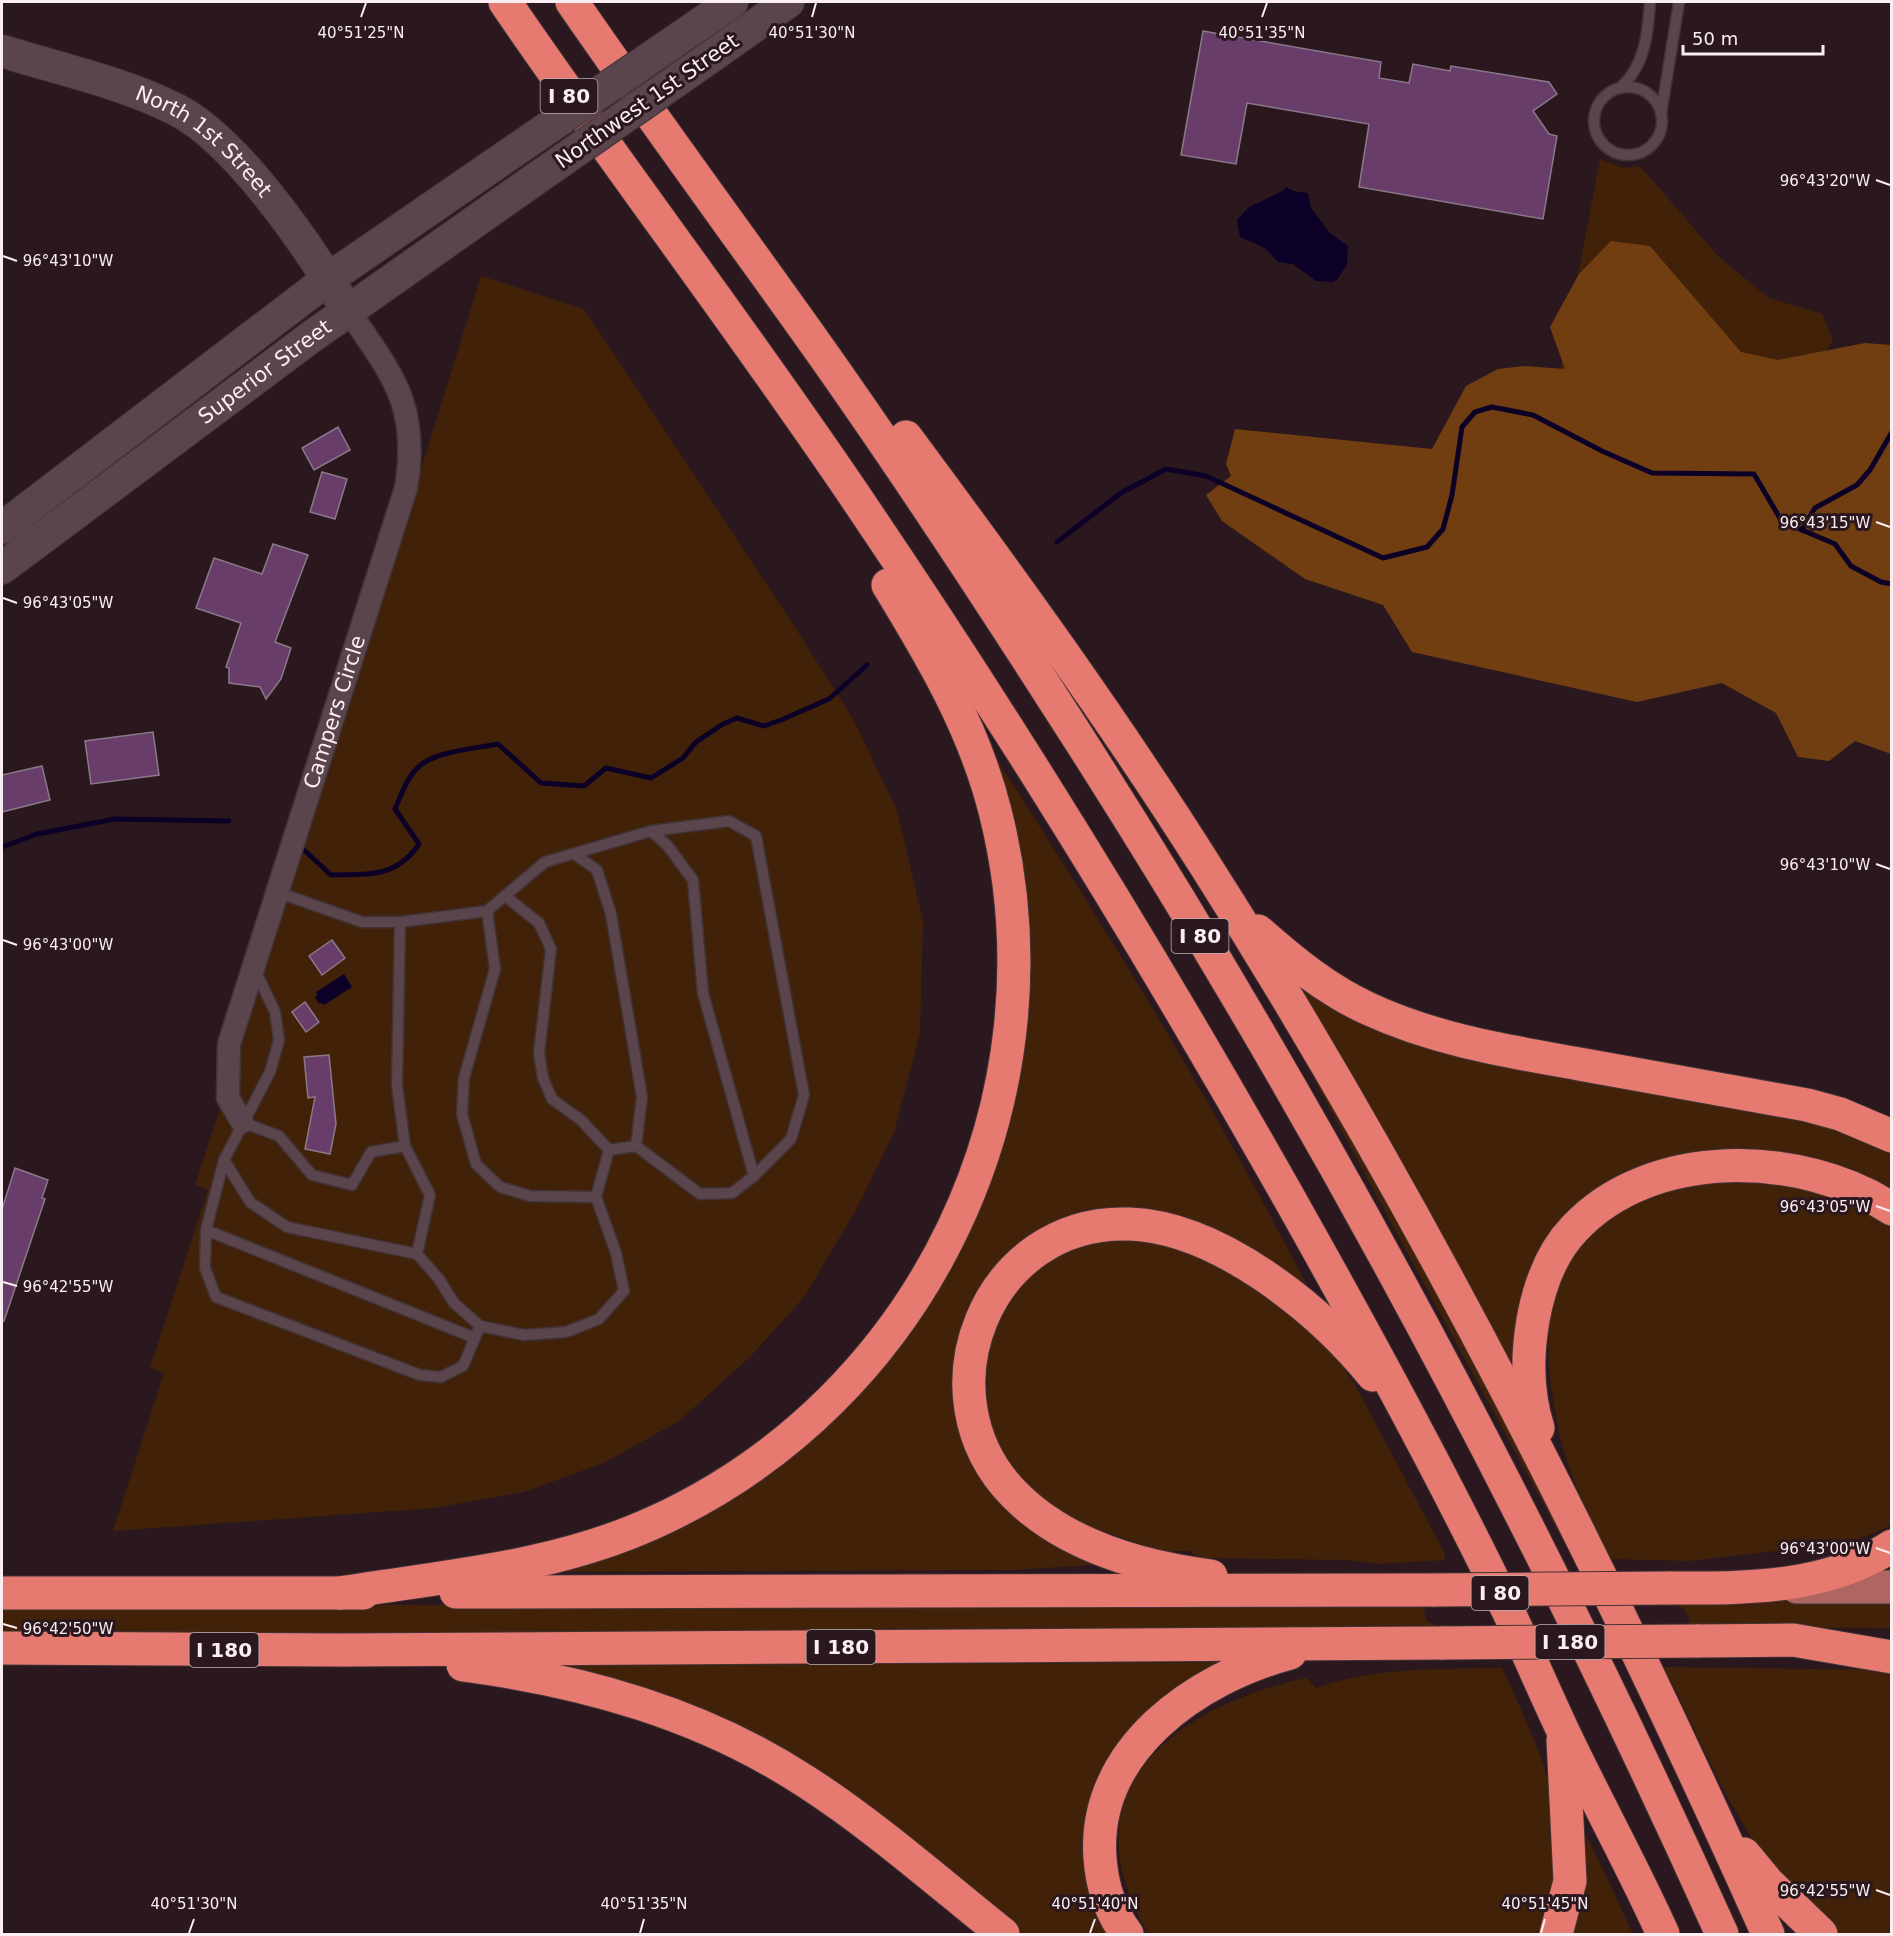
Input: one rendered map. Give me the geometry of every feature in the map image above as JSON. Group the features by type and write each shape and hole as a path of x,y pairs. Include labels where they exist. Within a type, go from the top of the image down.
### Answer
{"highway":[{"name":"I 80","path":"505,2 583,115 736,324 864,509 1045,787 1154,964 1257,1140 1432,1460 1511,1616 1562,1729 1663,1935"},
{"name":"I 80","path":"572,2 819,349 940,525 1056,703 1222,973 1321,1143 1419,1320 1527,1526 1680,1841 1722,1935"},
{"path":"696,176 856,372 997,560 1095,700 1204,864 1309,1033 1401,1194 1557,1487 1709,1804 1768,1935"},
{"path":"340,1593 501,1569 558,1557 614,1539 700,1499 744,1472 785,1442 824,1408 860,1371 897,1325 925,1283 953,1232 973,1184 994,1122 1004,1076 1012,1013 1013,918 1006,860 995,810 963,717 935,661 767,389 637,188"},
{"path":"1204,864 1257,930 1287,957 1346,997 1409,1027 1490,1048 1807,1105 1840,1114 1892,1136"},
{"path":"1557,1487 1533,1411 1529,1365 1531,1331 1544,1277 1556,1252 1573,1230 1593,1211 1616,1196 1648,1182 1682,1172 1717,1166 1752,1165 1787,1169 1822,1177 1855,1189 1892,1209"},
{"path":"1326,1590 1201,1575 1134,1560 1097,1548 1066,1533 1015,1494 997,1474 983,1450 970,1409 968,1382 970,1355 977,1328 988,1304 1004,1281 1036,1252 1080,1231 1128,1224 1176,1232 1251,1268 1327,1326 1389,1394 1432,1460"},
{"path":"2,1593 1754,1588 1825,1576 1857,1564 1892,1546"},
{"path":"2,1574 132,1593"},
{"path":"1793,1640 1892,1657"},
{"name":"I 180","path":"2,1648 343,1650 1793,1640"},
{"path":"1126,1935 1109,1903 1101,1875 1099,1841 1109,1790 1132,1750 1163,1718 1205,1689 1243,1669 1292,1652 1339,1643"},
{"path":"2,1660 105,1650"},
{"path":"343,1650 543,1678 596,1689 652,1706 707,1727 755,1751 806,1781 854,1816 1003,1935"},
{"path":"1556,1935 1570,1881 1562,1729"},
{"path":"1709,1804 1768,1883 1821,1935"}],"main road":[{"name":"Northwest 1st Street","path":"514,151 732,2"},
{"name":"Northwest 1st Street","path":"534,180 789,2"},
{"name":"North 1st Street","path":"2,51 135,93 176,110 195,121 224,144 243,166 328,279 348,310"},
{"name":"Superior Street","path":"2,528 328,279 514,151"},
{"name":"Superior Street","path":"2,568 348,310 534,180"},
{"path":"1754,1588 1892,1587"},
{"name":"I 180","path":"1793,1640 1892,1640"}],"street":[{"name":"Campers Circle","path":"242,1122 228,1098 229,1044 406,488 412,455 408,419 390,372 348,310"}],"lane":[{"path":"1650,2 1641,58 1629,80 1600,101 1594,123 1603,145 1613,152 1634,154 1653,144 1662,124 1661,114 1679,2"},
{"path":"1620,88 1641,89 1657,104 1661,114"},
{"path":"277,892 362,922 400,922 487,911 545,862 651,831 729,821 756,836 804,1095 791,1139 754,1176 732,1193 700,1194 636,1146 609,1150"},
{"path":"651,831 667,845 693,880 703,993 754,1176"},
{"path":"574,854 597,870 611,914 642,1097 636,1146"},
{"path":"505,896 539,923 551,949 539,1053 543,1077 552,1099 581,1120 609,1150"},
{"path":"487,911 495,969 464,1078 462,1114 476,1164 500,1187 530,1196 596,1197"},
{"path":"400,922 397,1086 405,1146 430,1195 417,1254"},
{"path":"254,966 275,1012 279,1040 270,1072 224,1160 207,1230 205,1268 216,1297 420,1375 441,1377 463,1366 480,1326"},
{"path":"242,1122 279,1136 312,1175 352,1185 371,1152 405,1146"},
{"path":"224,1160 249,1202 287,1227 417,1254 440,1279 454,1303 480,1326 524,1335 566,1332 599,1318 624,1291 616,1253 596,1197 609,1150"},
{"path":"207,1230 475,1338"}],"shaded area":[{"path":"1600,159 1624,168 1640,166 1719,257 1769,298 1822,314 1833,340 1736,490 1538,488"},
{"path":"1286,187 1293,191 1308,193 1311,208 1330,233 1348,246 1347,264 1337,280 1316,281 1293,264 1278,262 1265,248 1240,237 1237,220 1249,207 1283,191"},
{"path":"1611,241 1650,246 1741,352 1778,360 1865,343 1891,345 1891,754 1855,741 1829,761 1798,757 1776,713 1722,683 1637,702 1412,652 1383,605 1305,579 1222,521 1206,495 1231,476 1226,464 1235,429 1432,449 1466,386 1498,369 1524,366 1565,369 1550,327 1579,274"},
{"path":"481,276 584,309 791,621 853,719 897,810 923,921 920,1032 894,1133 856,1210 804,1297 750,1357 679,1421 604,1463 524,1492 434,1508 113,1531 164,1373 150,1368 208,1190 195,1185 278,931"},
{"path":"988,746 1158,1017 1237,1155 1312,1296 1148,1215 1001,1272 961,1412 1094,1560 1093,1565 1012,1570 536,1572 602,1552 891,1348 1013,1065"},
{"path":"1193,872 1459,1319 1573,1559 1298,1050"},
{"path":"1274,952 1343,996 1806,1112 1891,1141 1891,1196 1747,1153 1577,1211 1517,1376"},
{"path":"344,974 352,987 324,1005 319,1004 315,997 318,995 316,992"},
{"path":"1716,1179 1781,1179 1826,1190 1891,1223 1891,1525 1856,1540 1819,1549 1794,1549 1689,1561 1610,1559 1572,1476 1558,1428 1549,1355 1550,1322 1555,1292 1566,1266 1583,1242 1605,1222 1633,1204 1667,1189"},
{"path":"1132,1237 1183,1246 1254,1283 1328,1346 1354,1383 1444,1552 1445,1560 1379,1564 1347,1560 1198,1558 1190,1551 1161,1551 1073,1521 1033,1494 999,1446 988,1420 986,1350 998,1318 1021,1285 1048,1261 1089,1240"},
{"path":"1891,1598 1891,1628 1686,1627 1690,1620 1685,1610 1672,1602"},
{"path":"1422,1604 1427,1621 1438,1626 1440,1631 2,1638 2,1605"},
{"path":"1256,1662 1101,1793 1117,1934 1021,1934 911,1850 563,1666"},
{"path":"1664,1667 1891,1670 1891,1934 1839,1934 1808,1909 1781,1879 1757,1847 1736,1812"},
{"path":"1502,1668 1539,1753 1553,1798 1557,1820 1558,1866 1548,1934 1149,1934 1126,1883 1119,1838 1126,1798 1145,1764 1175,1734 1213,1710 1258,1692 1306,1678 1316,1688 1361,1676 1408,1670"},
{"path":"1587,1836 1633,1934 1571,1934 1581,1898"}],"building":[{"path":"1203,31 1381,62 1379,78 1409,83 1413,64 1450,71 1451,66 1549,82 1557,94 1533,111 1549,134 1557,136 1543,219 1359,187 1369,124 1247,103 1236,164 1181,155"},
{"path":"338,427 350,450 314,470 302,448"},
{"path":"322,472 347,479 335,519 310,512"},
{"path":"273,544 308,555 275,642 291,648 281,679 266,699 260,687 229,683 229,668 226,667 241,623 196,608 214,558 262,574"},
{"path":"153,732 159,775 91,784 85,741"},
{"path":"42,766 50,800 2,812 2,775"},
{"path":"332,940 345,958 322,975 309,956"},
{"path":"305,1002 319,1022 306,1032 292,1012"},
{"path":"329,1055 336,1124 330,1154 305,1149 315,1097 308,1098 304,1057"},
{"path":"15,1168 48,1180 42,1198 45,1199 4,1321 2,1321 2,1209"}],"waterway":[{"path":"1057,542 1121,493 1166,469 1206,476 1383,558 1427,547 1443,529 1452,495 1462,427 1475,412 1492,407 1533,415 1602,451 1652,473 1754,474 1781,520 1802,530 1815,508 1857,485 1870,470 1892,432"},
{"path":"1802,530 1835,544 1851,566 1881,582 1892,584"},
{"path":"304,850 331,875 381,872 401,863 419,844 395,809 407,783 419,766 441,755 498,744 541,783 584,786 606,768 651,778 683,758 696,742 723,724 737,718 764,726 781,720 829,699 867,665"},
{"path":"2,847 37,834 115,819 229,821"}]}
